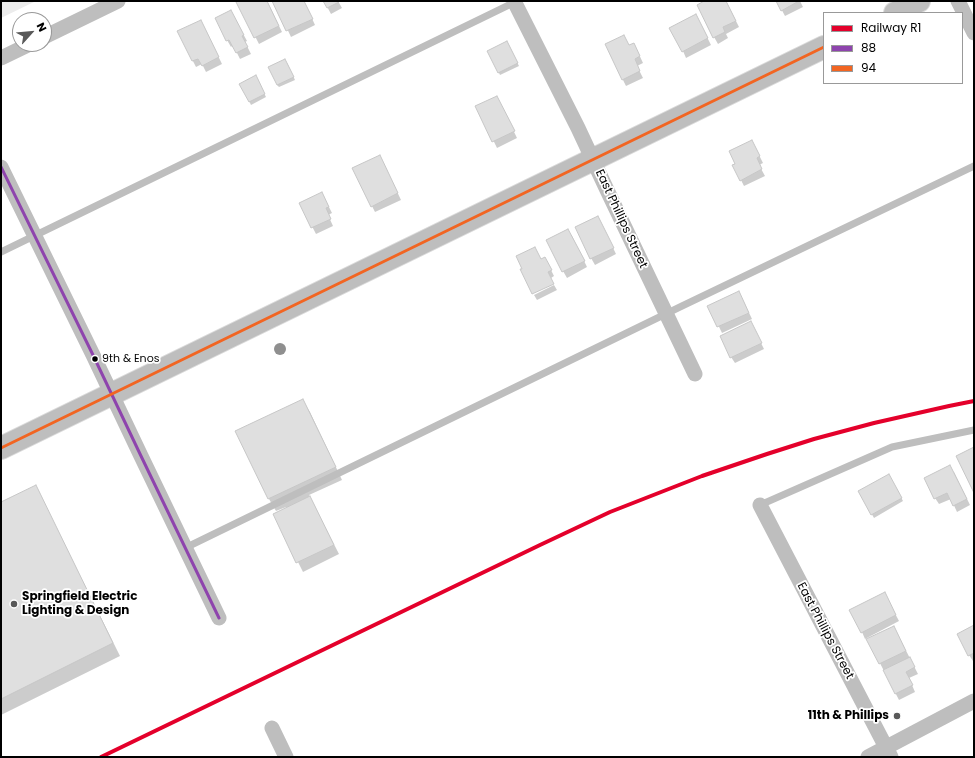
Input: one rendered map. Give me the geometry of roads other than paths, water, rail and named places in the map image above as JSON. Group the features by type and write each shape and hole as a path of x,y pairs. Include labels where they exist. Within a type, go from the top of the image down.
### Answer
{"main road":[{"path":"896,12 919,1"},
{"path":"1,448 823,47"}],"street":[{"path":"52,33 118,1"},
{"name":"East Phillips Street","path":"516,1 695,374"},
{"path":"958,1 974,33"},
{"path":"1,58 13,52"},
{"path":"1,167 219,618"},
{"name":"East Phillips Street","path":"760,505 888,752"},
{"path":"868,757 888,752 974,701"},
{"path":"272,728 286,757"}],"lane":[{"path":"1,252 516,1"},
{"path":"185,548 974,166"},
{"path":"760,505 892,447 974,430"}],"rail line":[{"name":"R1","path":"101,757 610,512 702,476 814,439 874,423 974,401"}],"place":[{"name":"9th & Enos","path":"95,359"},
{"name":"Springfield Electric Lighting & Design","path":"14,604"},
{"name":"11th & Phillips","path":"897,716"}]}
